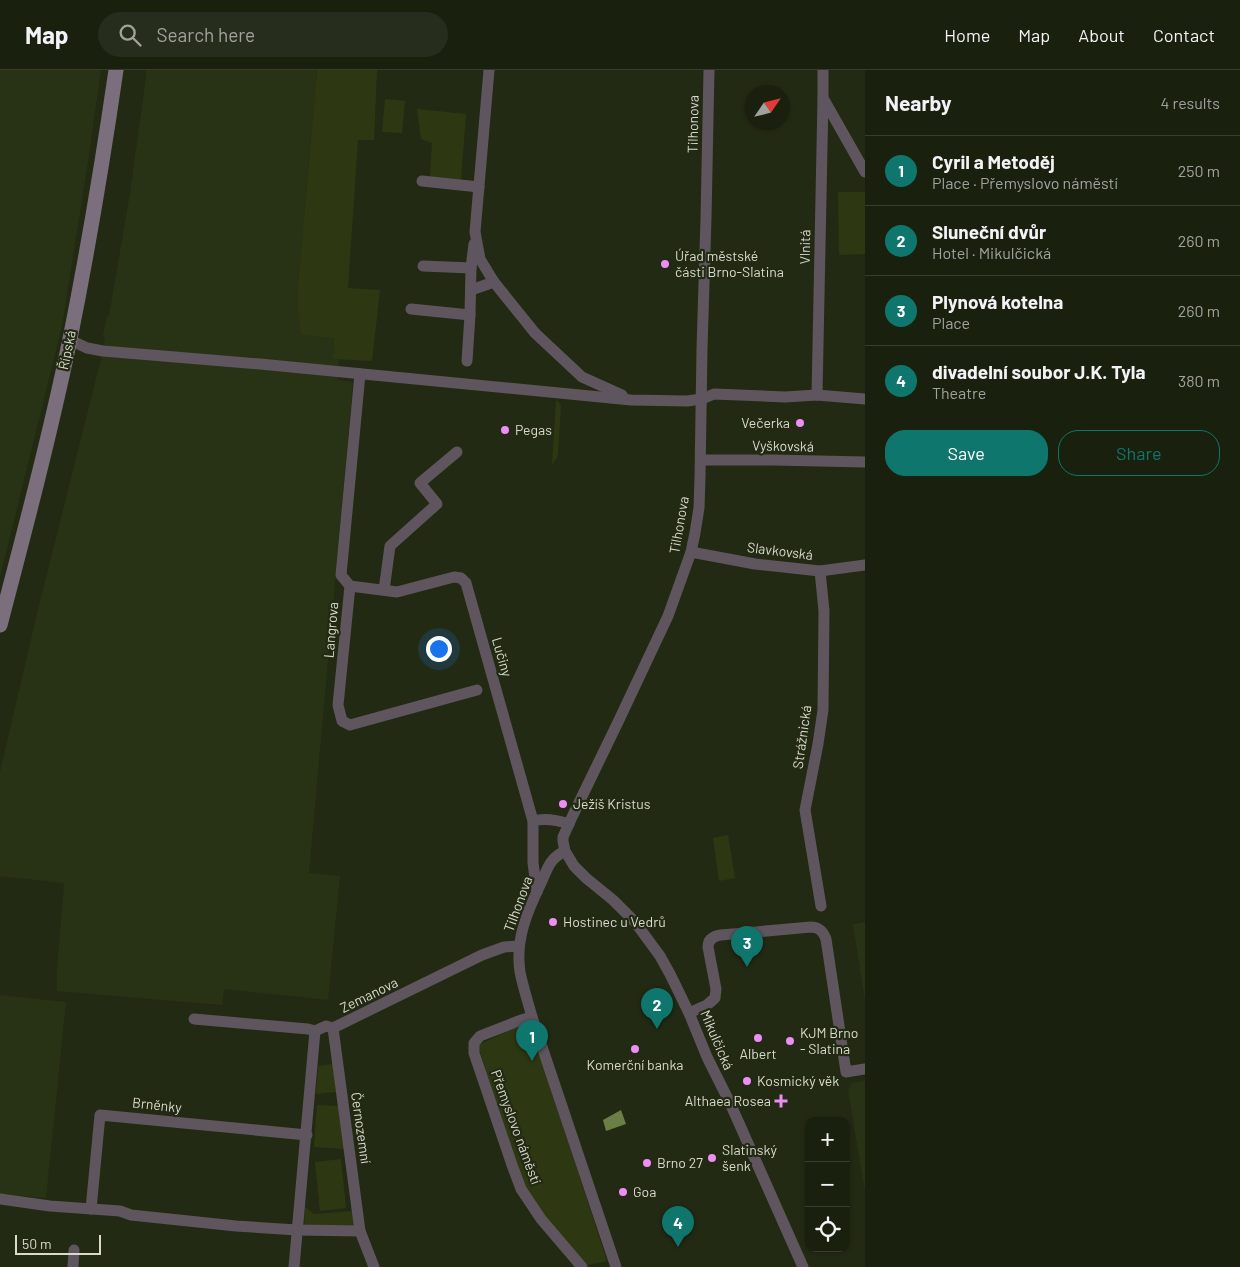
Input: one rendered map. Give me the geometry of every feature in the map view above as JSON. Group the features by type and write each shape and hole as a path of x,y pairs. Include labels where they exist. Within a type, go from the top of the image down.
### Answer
{"street":[{"name":"Řípská","path":"0,625 43,457 70,340 95,208 116,70"},
{"path":"467,361 471,268 490,70"},
{"name":"Tilhonova","path":"519,946 536,892 552,859 565,851 563,837 568,824 668,616 691,552 699,508 709,70"},
{"name":"Vlnitá","path":"817,395 823,70"},
{"name":"Vlnitá","path":"823,98 865,172"},
{"path":"422,181 479,187"},
{"path":"475,232 480,259 494,282 535,333 582,377 631,400"},
{"path":"423,266 471,268"},
{"path":"471,290 494,282"},
{"path":"411,309 470,315"},
{"path":"70,340 87,348 103,351 631,400 687,401 702,399 714,394 785,397 817,395 865,399"},
{"name":"Langrova","path":"360,374 340,575 350,586 338,705 342,722 350,724 478,690"},
{"path":"384,590 390,546 437,504 420,483 457,452"},
{"name":"Vyškovská","path":"700,460 865,462"},
{"name":"Slavkovská","path":"691,552 755,564 820,571 865,565"},
{"name":"Strážnická","path":"820,571 824,611 823,710 806,810 821,906"},
{"name":"Lučiny","path":"350,586 397,592 454,577 461,578 466,583 533,821 533,863 536,892"},
{"path":"533,821 541,819 554,820 568,824"},
{"name":"Mikulčická","path":"565,851 577,870 622,908 642,930 660,956 689,1013 707,1057 730,1103 803,1267"},
{"path":"689,1013 707,1005 715,998 716,988 708,947 708,942 712,938 730,934 810,927 818,928 826,939 846,1072 865,1069"},
{"path":"519,946 520,972 532,1017 616,1267"},
{"name":"Zemanova","path":"194,1019 315,1031 326,1026 333,1028 482,955 504,947 519,946"},
{"name":"Přemyslovo náměstí","path":"532,1017 480,1036 474,1043 474,1053 521,1189 541,1219 582,1267"},
{"name":"Černozemní","path":"333,1028 360,1231 374,1267"},
{"path":"294,1267 315,1031"},
{"name":"Brněnky","path":"91,1209 100,1115 306,1135"},
{"path":"0,1199 50,1206 120,1211 131,1216 188,1222 297,1230 360,1231"},
{"path":"73,1267 74,1250"}],"shaded area":[{"path":"0,70 101,70 62,326 0,577"},
{"path":"147,70 317,70 298,286 298,312 302,331 334,338 333,359 339,359 338,380 353,382 309,873 340,876 328,1000 224,989 222,1005 57,991 64,883 0,876 0,772 39,605 103,351 105,339 103,335 107,316 109,316 130,193"},
{"path":"317,70 377,70 374,140 358,140 348,288 380,290 372,361 333,359 334,338 301,335 298,312 298,286"},
{"path":"385,99 405,101 402,133 382,132"},
{"path":"417,109 466,114 461,180 430,177 432,143 421,139"},
{"path":"838,192 865,192 865,254 839,255"},
{"path":"556,401 561,406 558,453 557,458 552,464"},
{"path":"728,835 735,878 719,881 713,838"},
{"path":"865,922 865,1001 853,924"},
{"path":"0,995 66,1002 46,1198 0,1194"},
{"path":"527,1022 547,1077 607,1261 583,1266 522,1189 478,1045"},
{"path":"333,1064 336,1092 316,1094 318,1066"},
{"path":"865,1081 865,1191 848,1090 852,1083"},
{"path":"317,1105 338,1106 344,1149 314,1147"},
{"path":"621,1110 626,1124 606,1131 603,1120"},
{"path":"341,1159 346,1208 320,1211 315,1162"},
{"path":"305,1207 314,1214 354,1211 355,1226 304,1231"}],"place":[{"name":"Úřad městské části Brno-Slatina","path":"665,264"},
{"name":"Večerka","path":"800,423"},
{"name":"Pegas","path":"505,430"},
{"name":"Ježíš Kristus","path":"563,804"},
{"name":"Hostinec u Vedrů","path":"553,922"},
{"name":"Plynová kotelna","path":"747,967"},
{"name":"Sluneční dvůr","path":"657,1029"},
{"name":"Albert","path":"758,1038"},
{"name":"KJM Brno - Slatina","path":"790,1041"},
{"name":"Komerční banka","path":"635,1049"},
{"name":"Cyril a Metoděj","path":"532,1061"},
{"name":"Kosmický věk","path":"747,1081"},
{"name":"Althaea Rosea","path":"781,1101"},
{"name":"Slatinský šenk","path":"712,1158"},
{"name":"Brno 27","path":"647,1163"},
{"name":"Goa","path":"623,1192"},
{"name":"divadelní soubor J.K. Tyla","path":"678,1247"}]}
